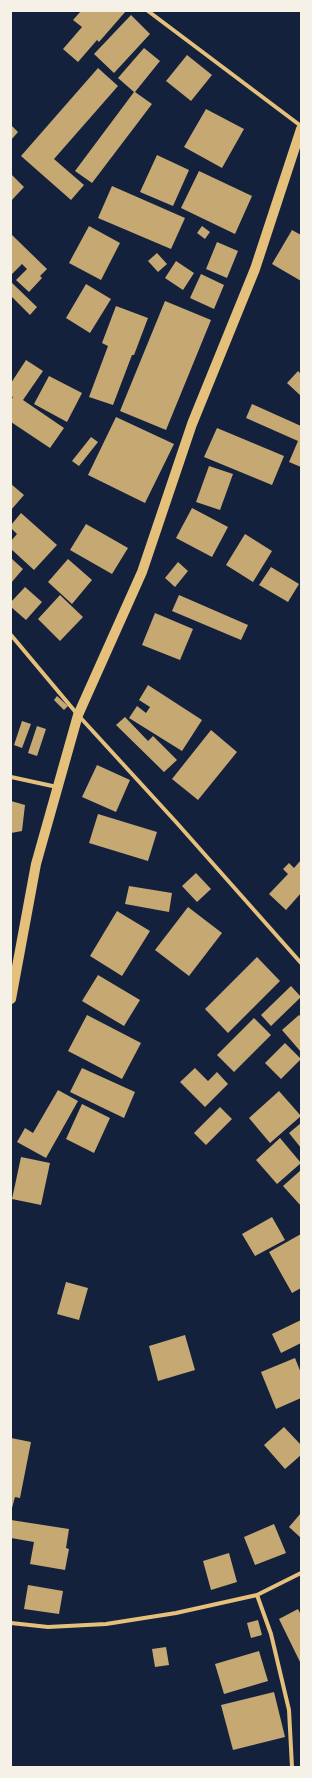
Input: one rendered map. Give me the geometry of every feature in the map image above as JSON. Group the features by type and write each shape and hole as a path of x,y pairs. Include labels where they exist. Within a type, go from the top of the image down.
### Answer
{"main road":[{"path":"11,999 36,864 78,714 142,572 192,424 255,269 301,129"}],"street":[{"path":"148,11 301,126"},
{"path":"11,636 78,714 301,963"},
{"path":"11,777 57,787"},
{"path":"11,1623 48,1627 106,1624 176,1613 257,1595 301,1573"},
{"path":"257,1595 271,1634 289,1710 292,1767"}],"building":[{"path":"81,11 126,11 99,42 97,40 78,62 63,49 82,27 73,20"},
{"path":"131,15 150,34 114,73 94,54"},
{"path":"144,48 160,61 135,92 152,104 92,183 75,171 134,92 118,78"},
{"path":"187,55 212,75 191,101 166,81"},
{"path":"98,68 118,86 54,159 84,185 71,200 21,156"},
{"path":"206,109 244,129 222,168 184,147"},
{"path":"11,125 18,132 11,140"},
{"path":"157,155 189,170 173,206 140,192"},
{"path":"199,171 252,196 235,234 181,208"},
{"path":"11,174 24,187 11,201"},
{"path":"112,186 185,218 171,249 98,218"},
{"path":"89,226 120,243 101,280 69,263"},
{"path":"202,226 210,232 205,239 197,233"},
{"path":"292,230 301,235 301,281 272,264"},
{"path":"11,234 47,269 40,276 42,278 29,292 16,280 27,269 22,264 11,275"},
{"path":"217,242 238,251 227,278 206,269"},
{"path":"157,253 167,264 158,272 148,261"},
{"path":"176,261 194,273 183,290 165,278"},
{"path":"201,274 224,285 214,309 190,298"},
{"path":"11,282 37,307 30,315 11,296"},
{"path":"86,284 111,299 90,333 66,318"},
{"path":"165,301 211,320 166,430 120,411"},
{"path":"116,306 148,318 113,405 89,397 108,346 102,343"},
{"path":"26,360 43,371 23,400 64,428 50,448 11,422 11,400 13,397 11,396 11,383"},
{"path":"298,371 301,374 301,396 287,383"},
{"path":"49,376 82,393 67,422 34,404"},
{"path":"252,404 301,426 301,467 289,462 298,441 246,418"},
{"path":"116,417 174,444 145,503 88,475"},
{"path":"217,428 284,456 272,485 204,457"},
{"path":"91,437 98,442 79,466 72,461"},
{"path":"209,466 233,474 220,510 196,502"},
{"path":"11,484 24,495 11,510"},
{"path":"192,508 228,527 212,557 176,538"},
{"path":"21,513 57,545 34,570 11,549 11,541 17,534 11,528 11,525"},
{"path":"86,524 128,548 112,574 70,550"},
{"path":"245,534 272,551 253,582 226,565"},
{"path":"11,558 23,569 11,583"},
{"path":"68,559 92,580 72,604 48,582"},
{"path":"178,562 188,571 175,587 165,578"},
{"path":"271,567 299,584 288,602 259,585"},
{"path":"25,587 42,602 26,620 11,607 11,602"},
{"path":"60,595 83,617 60,641 38,619"},
{"path":"179,595 248,625 241,640 172,611"},
{"path":"155,613 193,629 180,660 142,645"},
{"path":"148,685 202,720 182,751 129,718 137,706 146,713 150,707 139,700"},
{"path":"57,696 68,706 64,710 54,700"},
{"path":"125,717 148,741 153,736 177,760 164,772 116,725"},
{"path":"22,721 31,724 22,748 14,745"},
{"path":"37,726 46,729 37,756 28,753"},
{"path":"211,730 237,752 198,800 172,779"},
{"path":"97,765 130,780 116,812 82,797"},
{"path":"11,801 25,805 22,831 11,833"},
{"path":"98,814 157,832 148,861 89,843"},
{"path":"301,860 301,893 286,910 269,894 288,874 283,869 289,863 294,868"},
{"path":"196,873 211,889 197,902 182,886"},
{"path":"129,886 172,893 169,912 125,904"},
{"path":"188,907 222,933 189,976 155,950"},
{"path":"117,911 150,931 122,976 90,956"},
{"path":"257,957 280,981 228,1033 205,1009"},
{"path":"98,975 140,1000 124,1026 82,1001"},
{"path":"291,986 301,997 271,1026 261,1015"},
{"path":"87,1015 141,1043 122,1079 68,1051"},
{"path":"299,1015 301,1017 301,1052 282,1030"},
{"path":"254,1018 271,1035 234,1072 217,1055"},
{"path":"285,1043 301,1059 281,1079 265,1063"},
{"path":"82,1068 135,1092 124,1118 70,1092"},
{"path":"195,1068 208,1081 217,1072 228,1084 205,1107 180,1082"},
{"path":"58,1090 78,1101 46,1158 17,1142 25,1128 33,1133"},
{"path":"279,1091 301,1116 270,1143 249,1118"},
{"path":"82,1104 110,1118 94,1153 66,1139"},
{"path":"220,1107 232,1119 206,1145 194,1133"},
{"path":"301,1123 301,1148 289,1133"},
{"path":"280,1138 301,1163 277,1184 256,1160"},
{"path":"21,1157 50,1163 41,1205 12,1199"},
{"path":"301,1170 301,1206 283,1186"},
{"path":"272,1217 285,1240 255,1256 242,1234"},
{"path":"301,1234 301,1288 292,1293 269,1252"},
{"path":"66,1282 88,1288 79,1320 57,1314"},
{"path":"301,1320 301,1343 281,1353 272,1334"},
{"path":"185,1335 195,1370 158,1381 149,1346"},
{"path":"295,1358 301,1373 301,1398 276,1409 261,1372"},
{"path":"284,1427 301,1445 301,1455 285,1469 264,1445"},
{"path":"11,1438 31,1442 20,1498 15,1497 12,1508 11,1507"},
{"path":"301,1513 301,1538 289,1527"},
{"path":"11,1520 69,1529 66,1548 69,1549 65,1570 30,1564 34,1542 11,1538"},
{"path":"274,1524 286,1553 255,1565 244,1537"},
{"path":"229,1553 237,1582 211,1590 203,1561"},
{"path":"28,1585 63,1591 59,1614 24,1609"},
{"path":"298,1609 301,1615 301,1664 279,1619"},
{"path":"258,1620 262,1635 251,1638 247,1623"},
{"path":"166,1647 169,1665 155,1667 152,1649"},
{"path":"259,1651 268,1681 224,1694 215,1664"},
{"path":"274,1692 285,1737 233,1750 221,1705"}]}
